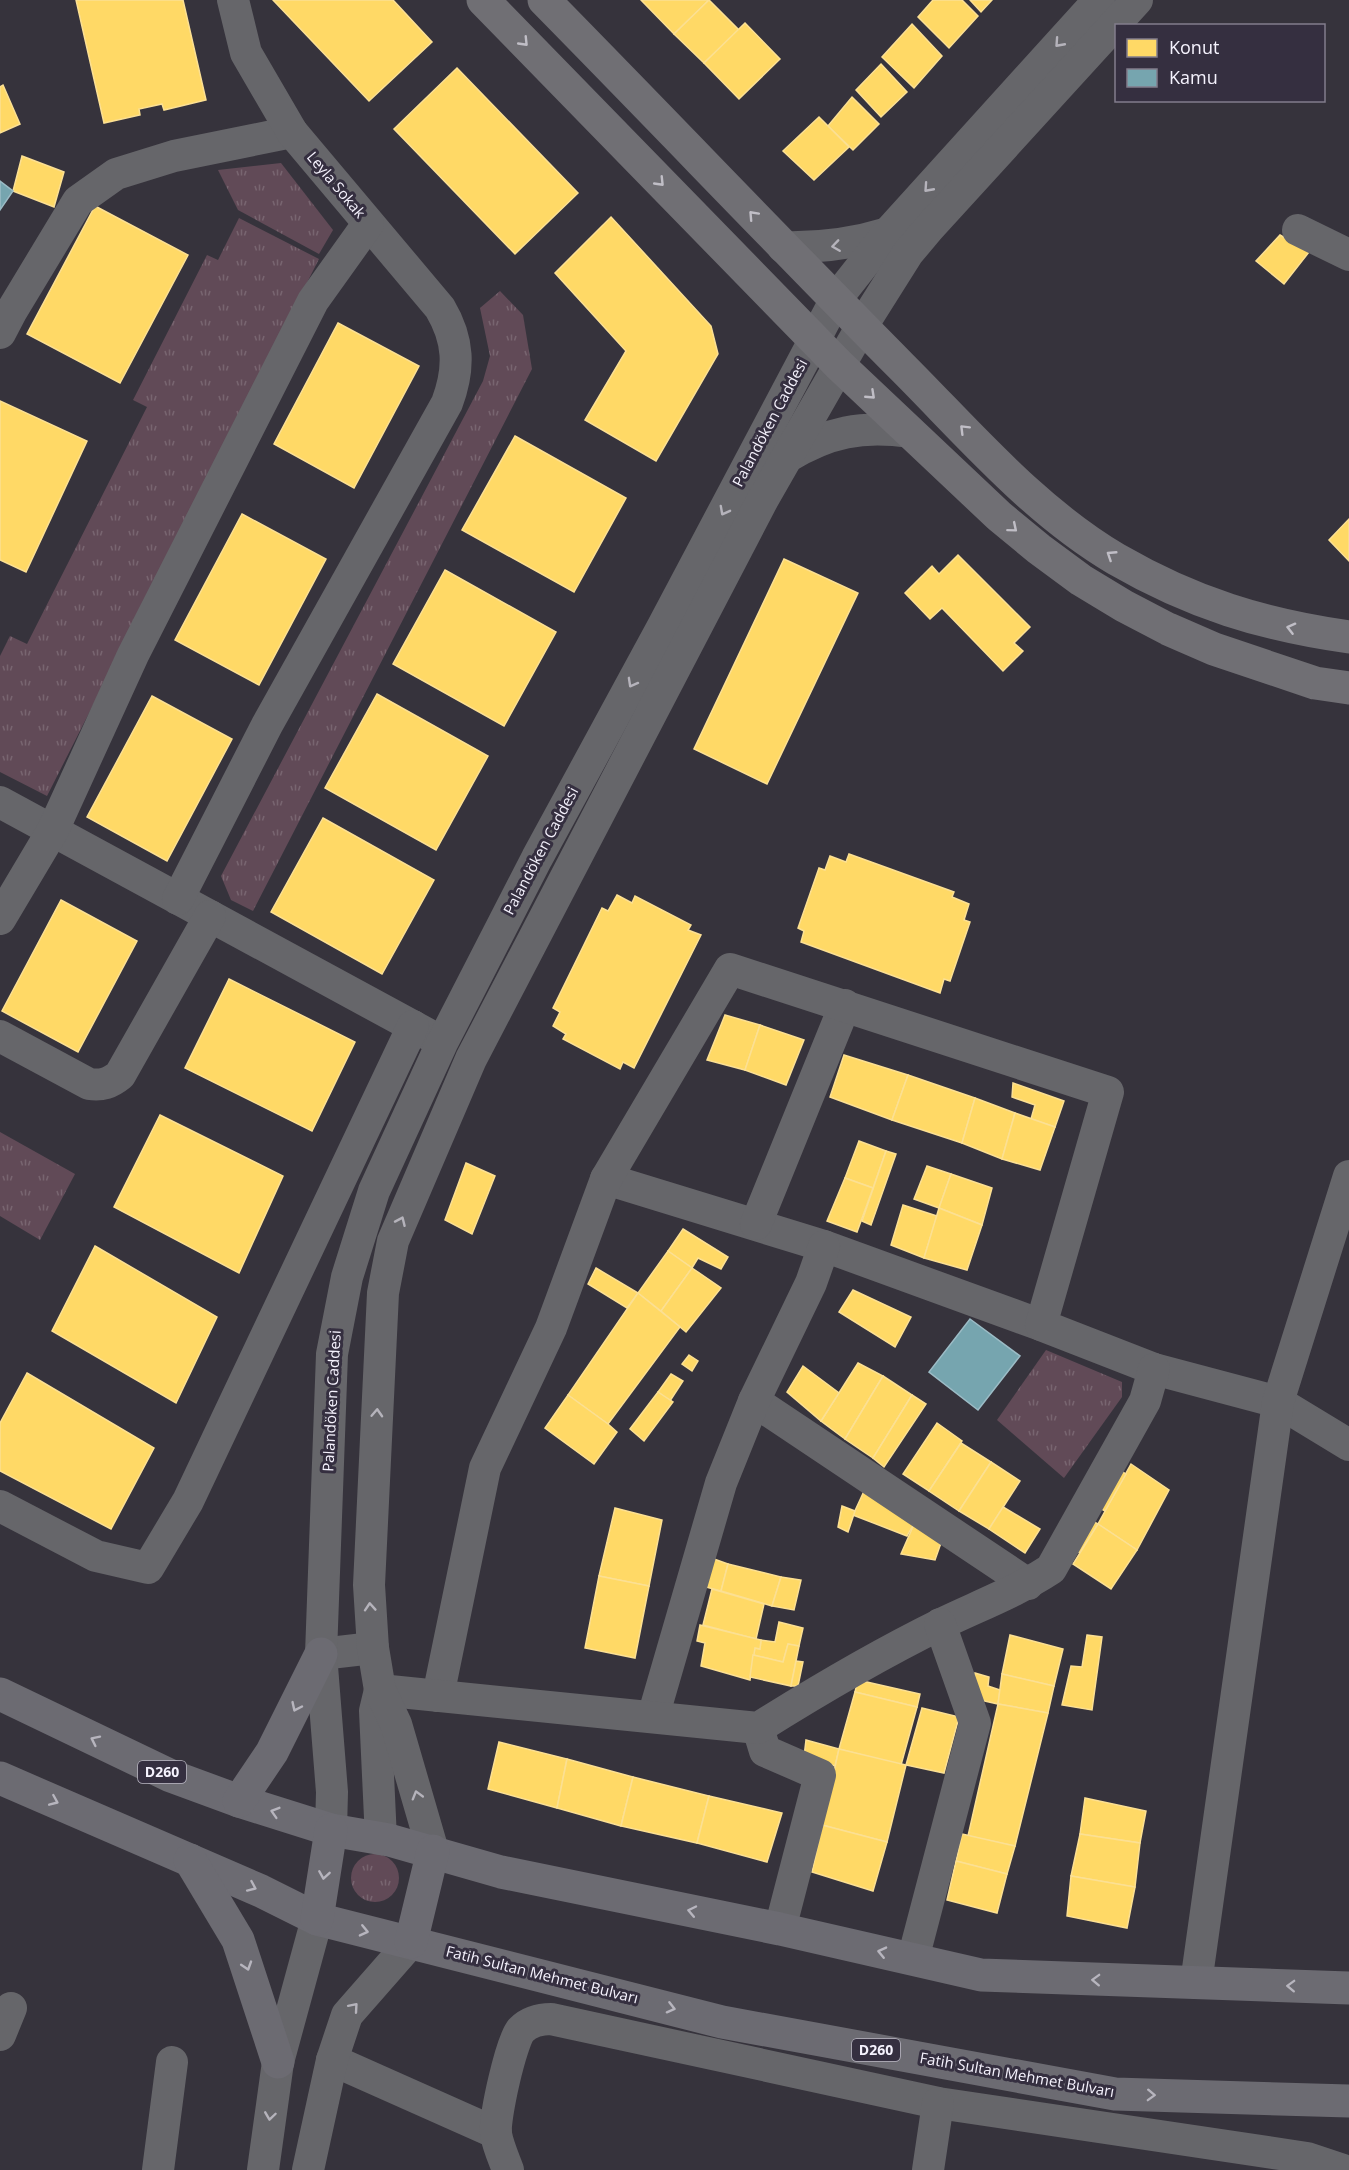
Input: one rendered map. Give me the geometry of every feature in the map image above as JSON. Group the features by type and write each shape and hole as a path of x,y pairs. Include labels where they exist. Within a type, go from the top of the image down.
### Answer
{"highway":[{"path":"239,1801 272,1752 321,1654"},
{"name":"D260","path":"0,1694 171,1776 239,1801 331,1830 433,1851 501,1872 780,1929 981,1976 1349,1988"},
{"name":"D260","path":"0,1778 190,1860 317,1920 411,1942"},
{"path":"317,1920 331,1830"},
{"path":"411,1942 433,1851"},
{"path":"190,1860 238,1940 278,2062"},
{"name":"Fatih Sultan Mehmet Bulvarı","path":"411,1942 722,2022 1115,2094 1349,2101"}],"main road":[{"path":"483,0 839,365 999,516 1039,549 1081,580 1124,606 1214,649 1315,683 1349,688"},
{"path":"544,0 704,162 783,247 1007,472 1064,523 1115,558 1168,587 1236,614 1300,630 1349,637"}],"street":[{"name":"Leyla Sokak","path":"178,899 267,725 447,403 454,384 455,342 451,325 440,308 292,132 246,53 233,0"},
{"name":"Palandöken Caddesi","path":"331,1830 332,1792 321,1654 332,1354 338,1316 357,1240 374,1191 442,1042 537,858 836,299 888,233 1099,0"},
{"name":"Palandöken Caddesi","path":"1115,24 1137,0"},
{"name":"Palandöken Caddesi","path":"433,1851 396,1724 380,1690 373,1648 369,1585 383,1293 393,1240 471,1059 758,509 862,326 908,254 929,228 1115,24"},
{"path":"0,333 78,201 116,174 174,156 292,132"},
{"path":"0,919 53,830 133,655 313,301 368,224"},
{"path":"1298,230 1349,255"},
{"path":"783,247 833,247 860,242 888,233"},
{"path":"787,457 806,445 849,430 890,429 910,432"},
{"path":"0,801 471,1059"},
{"path":"0,1036 89,1084 99,1085 115,1080 120,1075 210,916"},
{"path":"438,1696 485,1468 551,1328 606,1179 662,1088 730,969 1108,1092 1041,1325"},
{"path":"756,1224 845,1005"},
{"path":"0,1506 96,1556 147,1568 188,1501 413,1026"},
{"path":"1196,1983 1278,1402 1349,1176"},
{"path":"606,1179 824,1246 1154,1369 1278,1402 1349,1445"},
{"path":"653,1717 721,1483 754,1401 811,1283 824,1246"},
{"path":"380,1690 758,1728 940,1624 1028,1584 1051,1569 1145,1401 1154,1369"},
{"path":"754,1401 1028,1584"},
{"path":"913,1959 975,1723 940,1624"},
{"path":"321,1654 373,1648"},
{"name":"Palandöken Caddesi","path":"380,1690 375,1711 381,1839"},
{"path":"758,1728 765,1751 820,1774 780,1929"},
{"path":"263,2170 278,2062 317,1920"},
{"path":"308,2170 332,2060 347,2015 411,1942"},
{"path":"508,2170 496,2133 498,2110 516,2039 527,2025 542,2019 562,2021 938,2103 1307,2158 1343,2170"},
{"path":"332,2060 496,2133"},
{"path":"158,2170 172,2062"},
{"path":"928,2170 938,2103"}],"green space":[{"path":"281,163 333,230 319,254 238,210 218,170"},
{"path":"239,218 319,259 47,796 0,772 0,656 10,636 27,644 147,407 133,400 207,255 218,260"},
{"path":"500,291 523,315 532,369 253,911 231,900 221,876 483,381 490,356 480,308"},
{"path":"0,1132 75,1174 40,1240 0,1216"},
{"path":"1046,1350 1122,1382 1122,1397 1064,1478 997,1420"},
{"path":"370,1854 380,1854 395,1864 399,1878 398,1887 389,1898 380,1902 370,1902 355,1892 351,1883 351,1873 361,1858"}],"building: Konut":[{"path":"76,0 183,0 206,100 164,110 162,104 139,109 140,115 104,123"},
{"path":"273,0 393,0 432,42 369,101"},
{"path":"641,0 709,0 674,34"},
{"path":"709,0 739,30 704,63 674,34"},
{"path":"933,0 962,0 978,16 949,48 918,17"},
{"path":"970,0 992,0 981,12"},
{"path":"745,23 780,59 739,99 704,63"},
{"path":"912,24 942,56 914,88 882,57"},
{"path":"881,64 907,92 881,117 856,90"},
{"path":"457,68 578,193 515,254 394,129"},
{"path":"3,85 20,124 0,133 0,87"},
{"path":"852,97 879,124 853,150 828,126"},
{"path":"819,117 849,147 814,180 783,151"},
{"path":"22,156 64,172 54,207 13,191"},
{"path":"95,206 188,255 120,383 27,334"},
{"path":"611,217 711,326 718,354 656,461 585,420 626,351 555,273"},
{"path":"1280,235 1309,252 1284,284 1256,261"},
{"path":"338,323 419,366 354,488 274,444"},
{"path":"0,401 87,441 26,572 0,560"},
{"path":"515,436 626,498 574,592 462,530"},
{"path":"242,514 326,559 259,685 175,640"},
{"path":"1349,519 1349,561 1329,540"},
{"path":"958,555 1030,627 1014,643 1023,651 1003,671 942,608 930,619 905,593 932,566 939,574"},
{"path":"784,559 858,593 767,784 694,749"},
{"path":"445,570 556,632 504,726 393,664"},
{"path":"377,694 488,756 436,850 325,788"},
{"path":"152,696 232,739 167,861 87,817"},
{"path":"323,818 434,880 382,974 271,912"},
{"path":"849,854 954,892 952,897 969,904 964,920 970,922 950,981 944,979 940,993 801,942 804,931 798,928 819,868 825,870 830,856 846,862"},
{"path":"617,895 632,903 635,896 691,925 688,930 701,935 634,1068 623,1062 620,1069 563,1039 566,1034 553,1026 560,1012 553,1008 602,908 608,911"},
{"path":"61,900 137,941 78,1052 2,1011"},
{"path":"229,979 355,1042 312,1131 185,1068"},
{"path":"725,1015 760,1025 745,1070 707,1060"},
{"path":"760,1025 804,1040 786,1085 745,1070"},
{"path":"844,1055 908,1075 892,1120 830,1097"},
{"path":"908,1075 975,1098 962,1143 892,1120"},
{"path":"1013,1083 1064,1101 1055,1127 1031,1119 1035,1105 1012,1097"},
{"path":"975,1098 1015,1113 1002,1159 962,1143"},
{"path":"1015,1113 1055,1127 1040,1170 1002,1159"},
{"path":"160,1115 283,1176 239,1273 114,1207"},
{"path":"859,1141 886,1151 873,1188 845,1178"},
{"path":"886,1151 896,1154 871,1225 862,1221"},
{"path":"466,1163 495,1176 472,1234 445,1220"},
{"path":"927,1166 951,1174 939,1208 914,1199"},
{"path":"951,1174 992,1188 982,1225 939,1208"},
{"path":"845,1178 873,1188 857,1232 827,1221"},
{"path":"903,1205 937,1216 924,1258 891,1245"},
{"path":"939,1208 982,1225 967,1270 924,1258"},
{"path":"683,1229 728,1257 721,1269 698,1258 692,1268 668,1251"},
{"path":"95,1246 217,1317 176,1403 52,1331"},
{"path":"668,1251 692,1268 661,1311 638,1293"},
{"path":"596,1268 638,1293 627,1308 588,1284"},
{"path":"692,1268 721,1288 686,1332 661,1311"},
{"path":"853,1290 911,1317 895,1347 839,1312"},
{"path":"638,1293 680,1327 608,1424 568,1395"},
{"path":"689,1355 698,1361 692,1371 682,1364"},
{"path":"858,1363 883,1376 845,1439 821,1421"},
{"path":"803,1366 839,1393 821,1421 787,1392"},
{"path":"27,1373 154,1448 111,1529 0,1471 0,1423"},
{"path":"671,1374 683,1381 670,1401 658,1392"},
{"path":"883,1376 912,1395 873,1458 845,1439"},
{"path":"658,1392 673,1402 644,1441 630,1429"},
{"path":"568,1395 617,1432 594,1464 545,1428"},
{"path":"912,1395 926,1404 884,1467 873,1458"},
{"path":"937,1423 962,1441 929,1491 903,1474"},
{"path":"961,1443 991,1462 959,1511 929,1491"},
{"path":"991,1462 1020,1481 989,1529 959,1511"},
{"path":"1131,1464 1169,1490 1137,1550 1098,1524"},
{"path":"1116,1468 1126,1474 1105,1511 1096,1506"},
{"path":"865,1489 915,1522 907,1536 853,1515"},
{"path":"842,1506 855,1511 848,1532 838,1527"},
{"path":"1003,1507 1040,1529 1025,1553 989,1529"},
{"path":"615,1508 662,1520 649,1586 599,1576"},
{"path":"1089,1519 1098,1524 1080,1553 1072,1548"},
{"path":"915,1522 942,1540 935,1560 901,1554"},
{"path":"1098,1524 1137,1550 1111,1589 1073,1564"},
{"path":"714,1559 728,1564 721,1591 706,1587"},
{"path":"728,1564 781,1577 772,1606 721,1591"},
{"path":"599,1576 649,1586 635,1658 585,1648"},
{"path":"781,1577 801,1580 794,1610 772,1606"},
{"path":"712,1589 764,1604 756,1639 703,1625"},
{"path":"779,1622 803,1628 799,1646 788,1644 783,1662 753,1655 755,1648 760,1649 761,1640 775,1642"},
{"path":"700,1625 761,1640 760,1649 755,1648 750,1680 701,1666 705,1643 697,1641"},
{"path":"1010,1635 1063,1649 1054,1686 1002,1674"},
{"path":"1087,1635 1102,1637 1092,1710 1062,1705 1071,1666 1082,1667"},
{"path":"788,1644 799,1646 791,1686 750,1677 753,1655 783,1662"},
{"path":"796,1661 803,1662 798,1686 791,1686"},
{"path":"975,1673 989,1677 988,1686 1000,1690 998,1704 971,1698"},
{"path":"1002,1674 1054,1686 1048,1713 998,1704"},
{"path":"858,1680 920,1694 917,1707 855,1692"},
{"path":"855,1692 917,1707 901,1765 839,1749"},
{"path":"998,1704 1048,1713 1015,1846 968,1836"},
{"path":"922,1708 959,1717 944,1773 906,1765"},
{"path":"806,1740 839,1749 835,1766 804,1757"},
{"path":"499,1742 567,1759 557,1808 488,1789"},
{"path":"839,1749 906,1765 887,1842 822,1825"},
{"path":"567,1759 633,1777 621,1826 557,1808"},
{"path":"633,1777 709,1796 697,1843 621,1826"},
{"path":"709,1796 782,1813 767,1862 697,1843"},
{"path":"1085,1798 1146,1811 1140,1843 1080,1834"},
{"path":"822,1825 887,1842 873,1891 812,1872"},
{"path":"962,1834 1015,1846 1007,1874 956,1861"},
{"path":"1080,1834 1140,1843 1135,1887 1071,1876"},
{"path":"956,1861 1007,1874 997,1913 947,1900"},
{"path":"1071,1876 1135,1887 1127,1928 1067,1916"}],"building: Kamu":[{"path":"0,181 13,191 0,210"},
{"path":"970,1319 1020,1356 978,1410 929,1372"}]}
